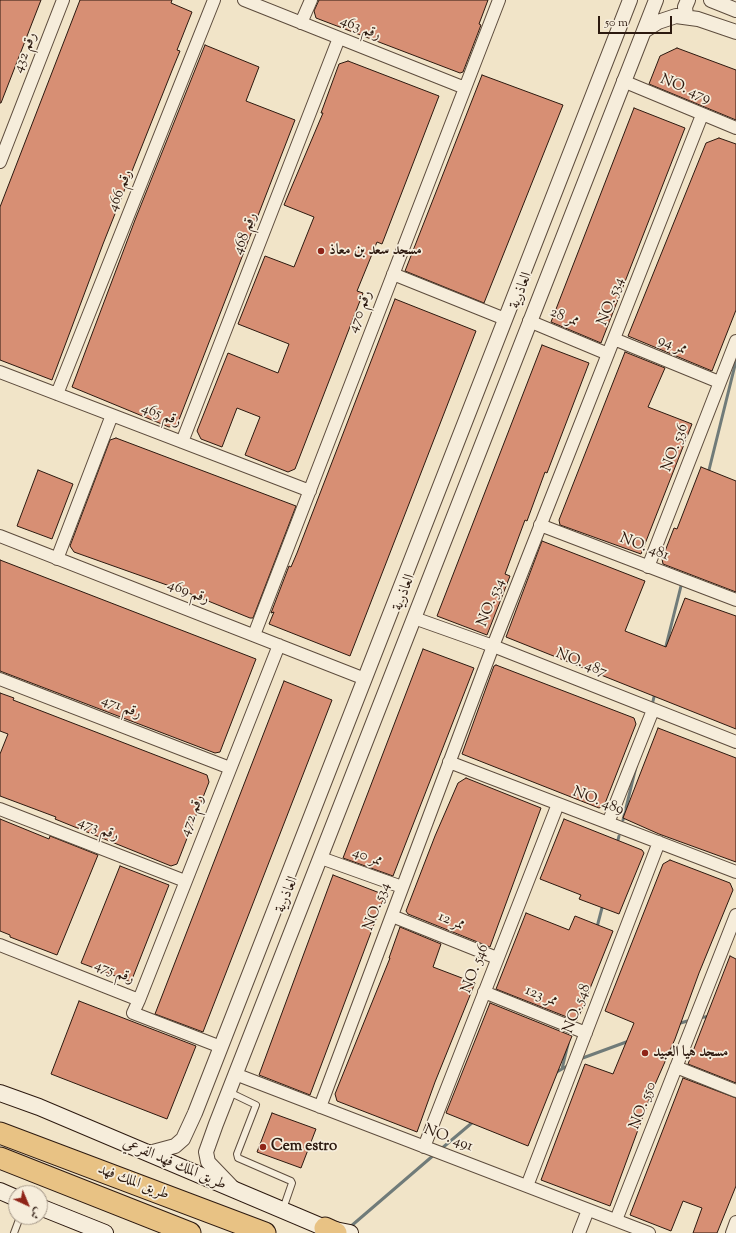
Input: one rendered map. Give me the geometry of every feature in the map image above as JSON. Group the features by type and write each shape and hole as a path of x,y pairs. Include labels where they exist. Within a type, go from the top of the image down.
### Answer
{"highway":[{"name":"طريق الملك فهد","path":"0,1133 265,1233"},
{"name":"طريق الملك فهد","path":"0,1158 190,1233"}],"main road":[{"name":"طريق الملك فهد الفرعي","path":"0,1093 149,1153 331,1230 350,1233"},
{"path":"48,1210 105,1233"}],"street":[{"name":"رقم 432","path":"0,162 64,0"},
{"name":"رقم 466","path":"57,394 214,0"},
{"name":"رقم 463","path":"244,0 465,88"},
{"path":"301,23 311,0"},
{"name":"رقم 470","path":"254,636 499,0"},
{"path":"615,0 618,3 623,17"},
{"name":"العاذرية","path":"149,1153 175,1146 183,1139 195,1114 630,0"},
{"name":"العاذرية","path":"236,1191 208,1162 206,1152 235,1074 322,858 574,204 656,0"},
{"path":"686,16 685,7 688,0"},
{"path":"711,0 736,10"},
{"path":"644,32 658,22 676,16 686,16 736,32"},
{"name":"رقم 468","path":"182,442 339,38"},
{"name":"NO. 479","path":"623,81 736,128"},
{"name":"NO. 534","path":"320,1107 493,646 702,115"},
{"path":"554,193 574,204"},
{"path":"393,274 505,319"},
{"name":"ممر 28","path":"529,321 608,354"},
{"name":"ممر 94","path":"614,339 719,382"},
{"name":"NO. 536","path":"648,567 719,382 735,346"},
{"name":"رقم 465","path":"0,372 310,491"},
{"path":"57,559 112,415"},
{"name":"NO. 481","path":"540,525 736,600"},
{"name":"رقم 469","path":"0,536 254,636 365,677"},
{"name":"NO. 487","path":"414,618 493,646 736,742"},
{"name":"رقم 472","path":"139,1000 279,645"},
{"path":"365,677 388,684"},
{"name":"رقم 471","path":"0,679 230,768"},
{"path":"608,823 653,710"},
{"name":"NO. 489","path":"450,762 736,872"},
{"name":"NO. 546","path":"424,1147 558,804"},
{"name":"رقم 473","path":"0,809 185,881"},
{"name":"NO. 548","path":"527,1186 659,842"},
{"name":"ممر 40","path":"322,858 402,887"},
{"name":"NO. 550","path":"616,1220 736,914"},
{"name":"ممر 12","path":"392,916 497,958"},
{"name":"رقم 475","path":"0,945 139,1000 133,1013 221,1047"},
{"name":"ممر 123","path":"484,992 586,1033"},
{"path":"676,1067 736,1091"},
{"name":"NO. 491","path":"235,1074 650,1233"},
{"path":"195,1114 196,1124 202,1132 209,1132 216,1124"},
{"path":"579,1233 588,1210"},
{"path":"732,1233 736,1222"}],"lane":[{"path":"228,1092 254,1103 256,1107 237,1154 238,1158 288,1179 292,1183 282,1210"}],"building":[{"path":"0,0 41,0 1,103 0,103"},
{"path":"80,0 172,0 171,3 192,12 177,50 180,51 103,244 52,380 0,360 0,207"},
{"path":"319,0 488,0 479,24 481,25 463,72 460,73 316,18 314,11"},
{"path":"205,45 259,67 246,101 295,120 177,425 169,427 72,387 135,220"},
{"path":"677,48 736,70 736,120 649,84 660,56"},
{"path":"348,61 439,96 382,244 377,242 357,291 363,293 295,469 288,472 245,455 260,417 237,408 222,447 201,439 197,431 228,353 278,373 289,344 238,324 265,256 294,267 314,217 284,205 323,113 321,113 339,64"},
{"path":"482,75 563,105 484,303 405,271"},
{"path":"634,108 685,128 601,343 551,322"},
{"path":"719,138 736,144 736,310 712,371 628,336 706,143"},
{"path":"395,299 476,331 350,656 269,624 274,612 271,613 289,566 291,567 297,553"},
{"path":"542,345 589,363 547,473 545,472 527,521 525,520 505,574 510,576 487,635 437,616"},
{"path":"625,352 665,368 648,407 692,424 641,554 560,525 559,520"},
{"path":"116,438 296,506 253,618 181,590 74,552 70,546 110,440"},
{"path":"701,467 736,481 736,592 663,564 662,559 674,528 677,529"},
{"path":"38,470 73,484 52,539 17,526"},
{"path":"542,541 645,581 625,631 666,647 685,598 736,616 736,729 506,637"},
{"path":"0,560 256,659 220,752 215,753 0,671"},
{"path":"423,649 474,668 393,876 343,858"},
{"path":"496,665 634,718 636,724 604,806 599,808 462,754 494,666"},
{"path":"284,681 332,700 203,1032 155,1014"},
{"path":"0,693 14,698 13,700 207,775 209,782 177,864 171,866 55,819 56,817 0,796 0,754 8,734 0,731"},
{"path":"658,728 736,758 736,862 659,834 623,818"},
{"path":"466,778 541,808 490,947 408,914 406,911 435,836 458,783"},
{"path":"0,819 49,839 50,836 98,855 57,955 10,937 10,935 0,931"},
{"path":"564,819 642,850 644,853 619,914 579,899 581,895 540,879"},
{"path":"670,860 730,883 733,890 699,973 675,1039 653,1089 610,1206 541,1180 585,1064 613,1074 634,1023 605,1011 663,864"},
{"path":"120,866 169,885 131,982 81,963"},
{"path":"333,875 385,895 310,1095 259,1075"},
{"path":"526,913 569,930 575,916 613,931 577,1021 496,989"},
{"path":"400,927 441,944 433,967 475,983 435,1082 417,1132 337,1101 335,1094 390,958"},
{"path":"730,956 736,959 736,1083 688,1064"},
{"path":"79,1001 196,1046 167,1119 51,1074"},
{"path":"490,1003 572,1036 528,1146 446,1113"},
{"path":"683,1078 736,1098 736,1186 717,1233 693,1233 702,1208 683,1201 671,1231 630,1215"},
{"path":"272,1113 316,1129 301,1168 257,1152"}],"waterway":[{"path":"708,474 736,361"},
{"path":"665,650 682,582"},
{"path":"652,705 655,693"},
{"path":"623,820 636,767"},
{"path":"617,844 619,836"},
{"path":"597,927 603,904"},
{"path":"698,1018 711,1016"},
{"path":"677,1024 691,1020"},
{"path":"580,1059 629,1041"},
{"path":"562,1069 568,1044"},
{"path":"555,1073 569,1065"},
{"path":"441,1149 473,1122"},
{"path":"350,1227 435,1154"}],"place":[{"name":"مسجد سعد بن معاذ","path":"321,251"},
{"name":"مسجد هيا العبيد","path":"645,1053"},
{"name":"Cem estro","path":"263,1147"}]}
